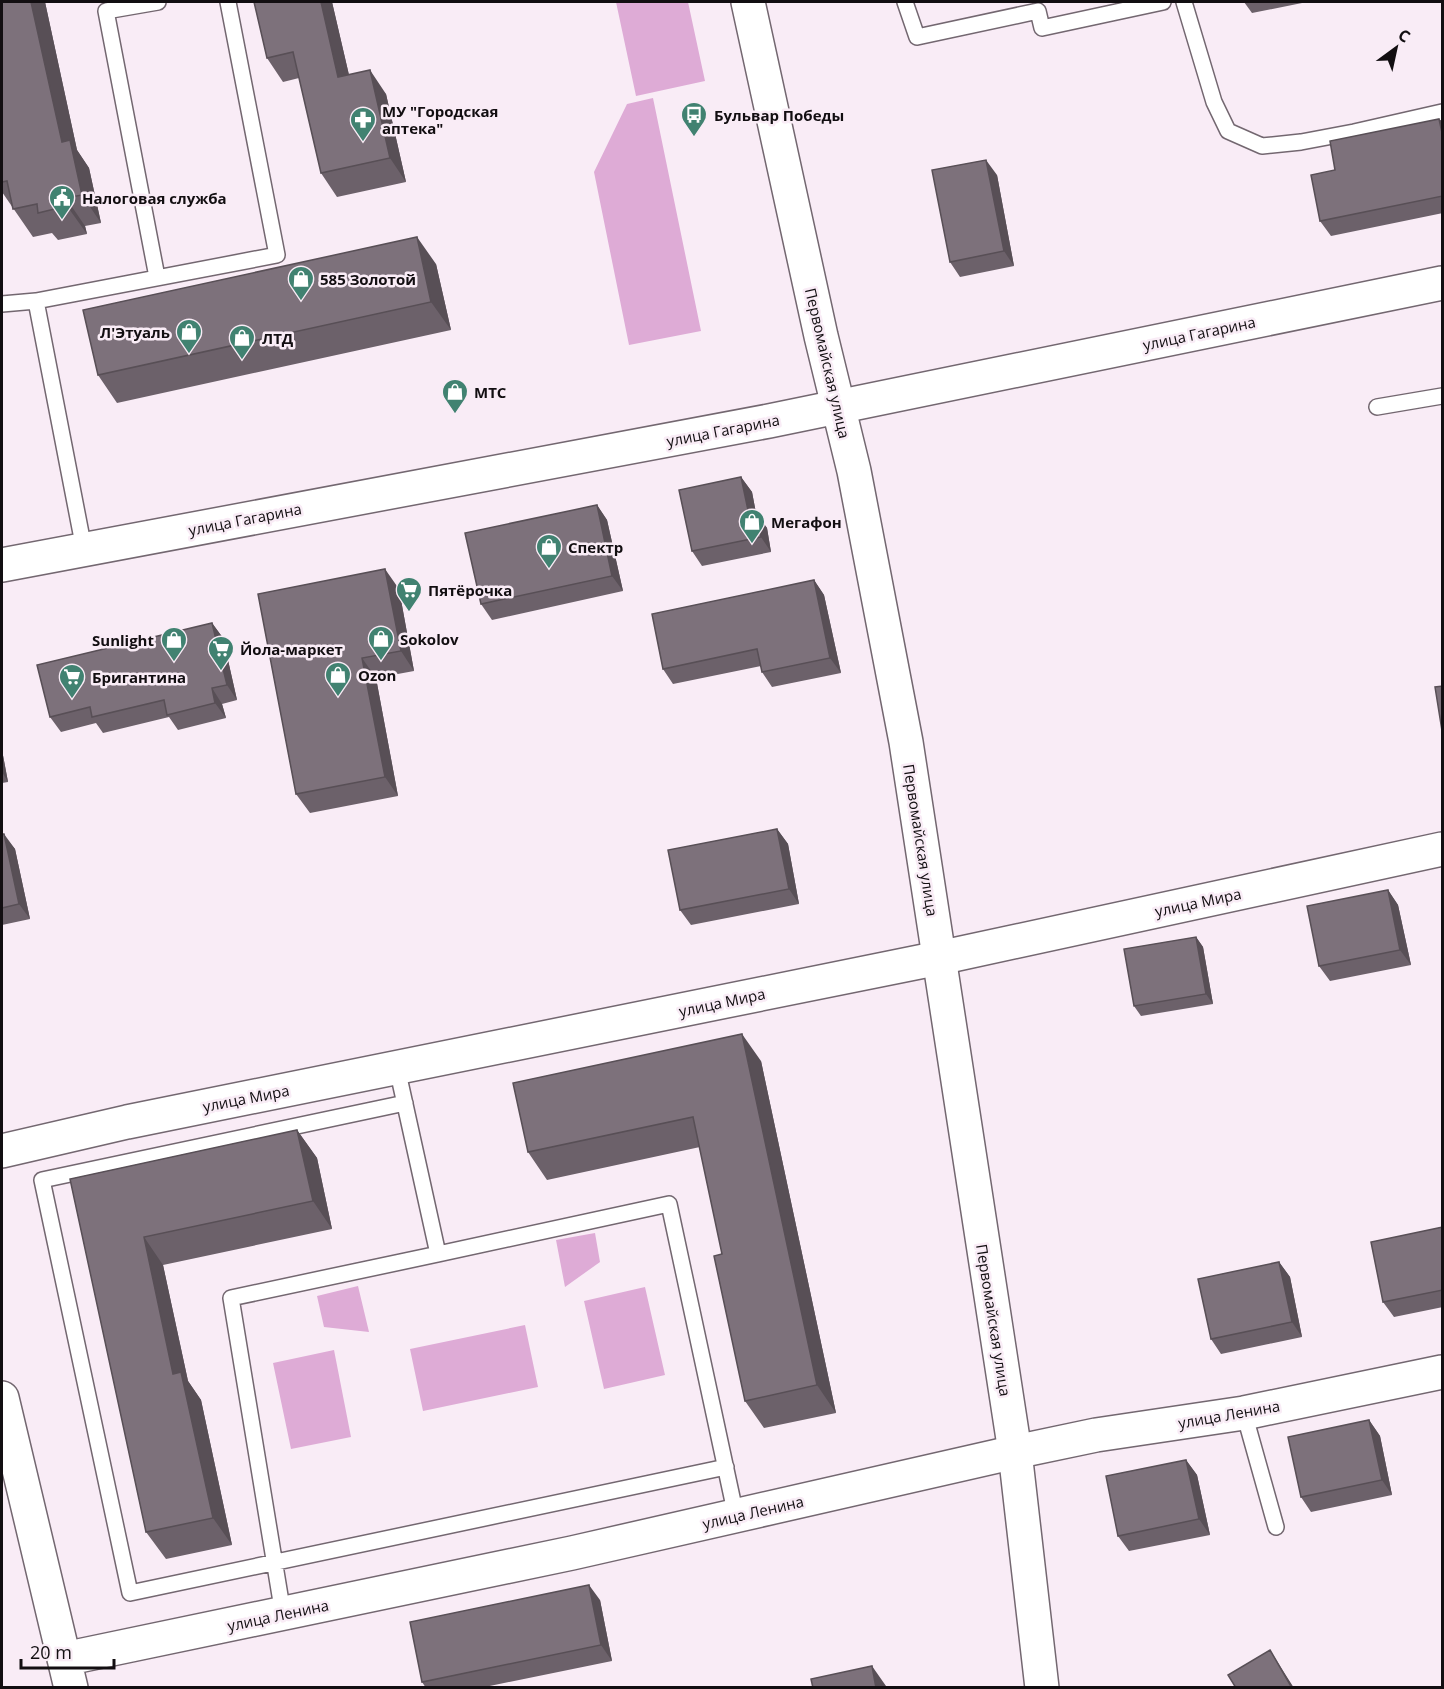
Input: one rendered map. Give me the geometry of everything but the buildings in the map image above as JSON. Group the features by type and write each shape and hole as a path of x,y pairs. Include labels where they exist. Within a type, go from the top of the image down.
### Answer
{"street":[{"name":"Первомайская улица","path":"748,2 821,336 854,471 906,742 1015,1452 1042,1688"},
{"name":"улица Гагарина","path":"2,565 839,407 1443,283"},
{"name":"улица Мира","path":"2,1151 127,1122 939,958 1443,849"},
{"name":"улица Ленина","path":"68,1673 283,1614 735,1516 1015,1452 1096,1435 1244,1413 1443,1372"},
{"path":"2,1398 68,1673"}],"lane":[{"path":"157,278 106,11 158,2"},
{"path":"2,304 36,301 277,255 228,2"},
{"path":"905,2 917,37 1038,11 1042,28 1163,2"},
{"path":"1184,2 1214,102 1228,131 1262,146 1301,142 1443,112"},
{"path":"36,301 84,549"},
{"path":"1377,407 1443,396"},
{"path":"398,1068 438,1254"},
{"path":"405,1103 42,1180 130,1593 726,1467"},
{"path":"283,1614 231,1298 669,1204 735,1516"},
{"path":"1244,1413 1276,1527"}],"shaded area":[{"path":"616,2 688,2 705,81 636,96"},
{"path":"653,98 701,331 629,345 594,172 627,104"},
{"path":"595,1233 600,1262 565,1287 556,1240"},
{"path":"358,1286 369,1332 324,1327 317,1296"},
{"path":"645,1287 665,1375 604,1389 584,1301"},
{"path":"525,1325 538,1387 423,1411 410,1349"},
{"path":"334,1350 351,1437 291,1449 273,1363"}],"place":[{"name":"Бульвар Победы","path":"694,138"},
{"name":"МУ \"Городская аптека\"","path":"363,143"},
{"name":"Налоговая служба","path":"62,221"},
{"name":"585 Золотой","path":"301,302"},
{"name":"Л'Этуаль","path":"189,355"},
{"name":"ЛТД","path":"242,361"},
{"name":"МТС","path":"455,415"},
{"name":"Мегафон","path":"752,545"},
{"name":"Спектр","path":"549,570"},
{"name":"Пятёрочка","path":"409,613"},
{"name":"Sokolov","path":"381,662"},
{"name":"Sunlight","path":"174,663"},
{"name":"Йола-маркет","path":"221,672"},
{"name":"Ozon","path":"338,698"},
{"name":"Бригантина","path":"72,700"}]}
